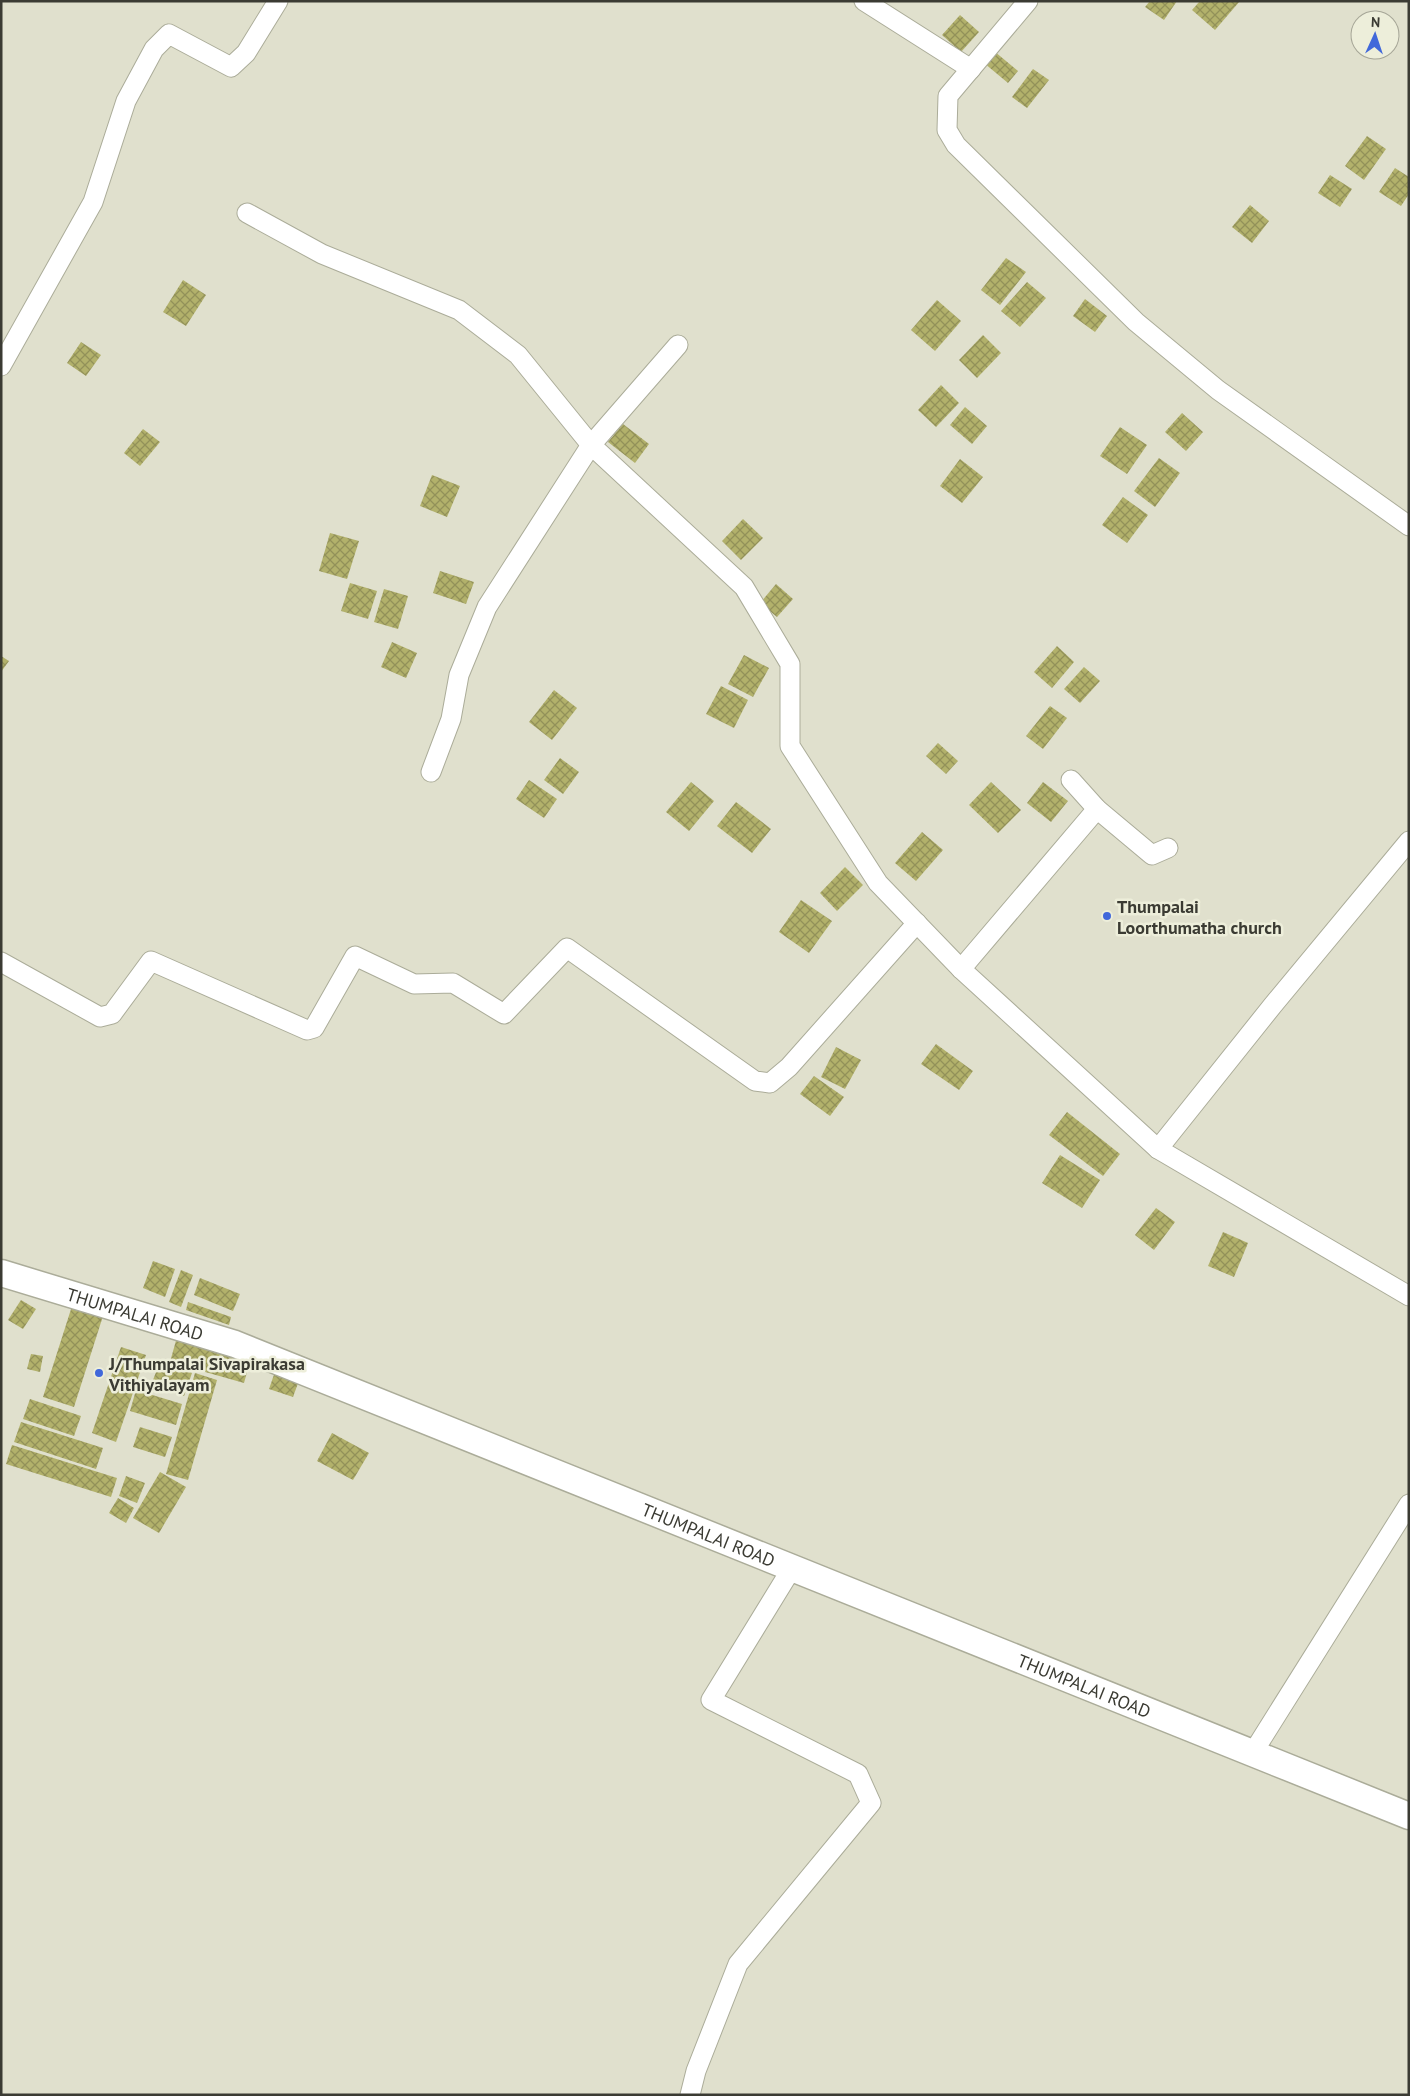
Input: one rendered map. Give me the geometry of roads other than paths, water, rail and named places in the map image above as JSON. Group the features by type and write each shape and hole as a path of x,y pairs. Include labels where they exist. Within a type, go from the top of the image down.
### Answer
{"street":[{"path":"1,366 93,202 126,101 154,49 169,34 231,67 246,52 278,1"},
{"path":"864,1 971,69"},
{"path":"1028,1 948,96 947,130 956,145 1136,322 1218,390 1409,526"},
{"path":"247,212 322,254 459,310 518,354 591,445 744,588 790,664 790,746 878,883 961,969 1158,1149 1409,1296"},
{"path":"431,772 451,719 459,675 487,608 591,445 678,345"},
{"path":"1071,780 1097,809 1152,855 1168,848"},
{"path":"961,969 1097,809"},
{"path":"1158,1149 1273,1004 1409,841"},
{"path":"1,962 100,1017 112,1014 151,961 307,1030 314,1028 355,956 414,984 453,983 504,1014 567,948 755,1081 770,1083 789,1067 917,923"},
{"name":"THUMPALAI ROAD","path":"1,1273 235,1344 1409,1816"},
{"path":"1252,1754 1409,1504"},
{"path":"690,2095 696,2071 738,1964 871,1803 858,1774 712,1700 792,1568"}],"place":[{"name":"Thumpalai Loorthumatha church","path":"1107,916"},
{"name":"J/Thumpalai Sivapirakasa Vithiyalayam","path":"99,1373"}]}
